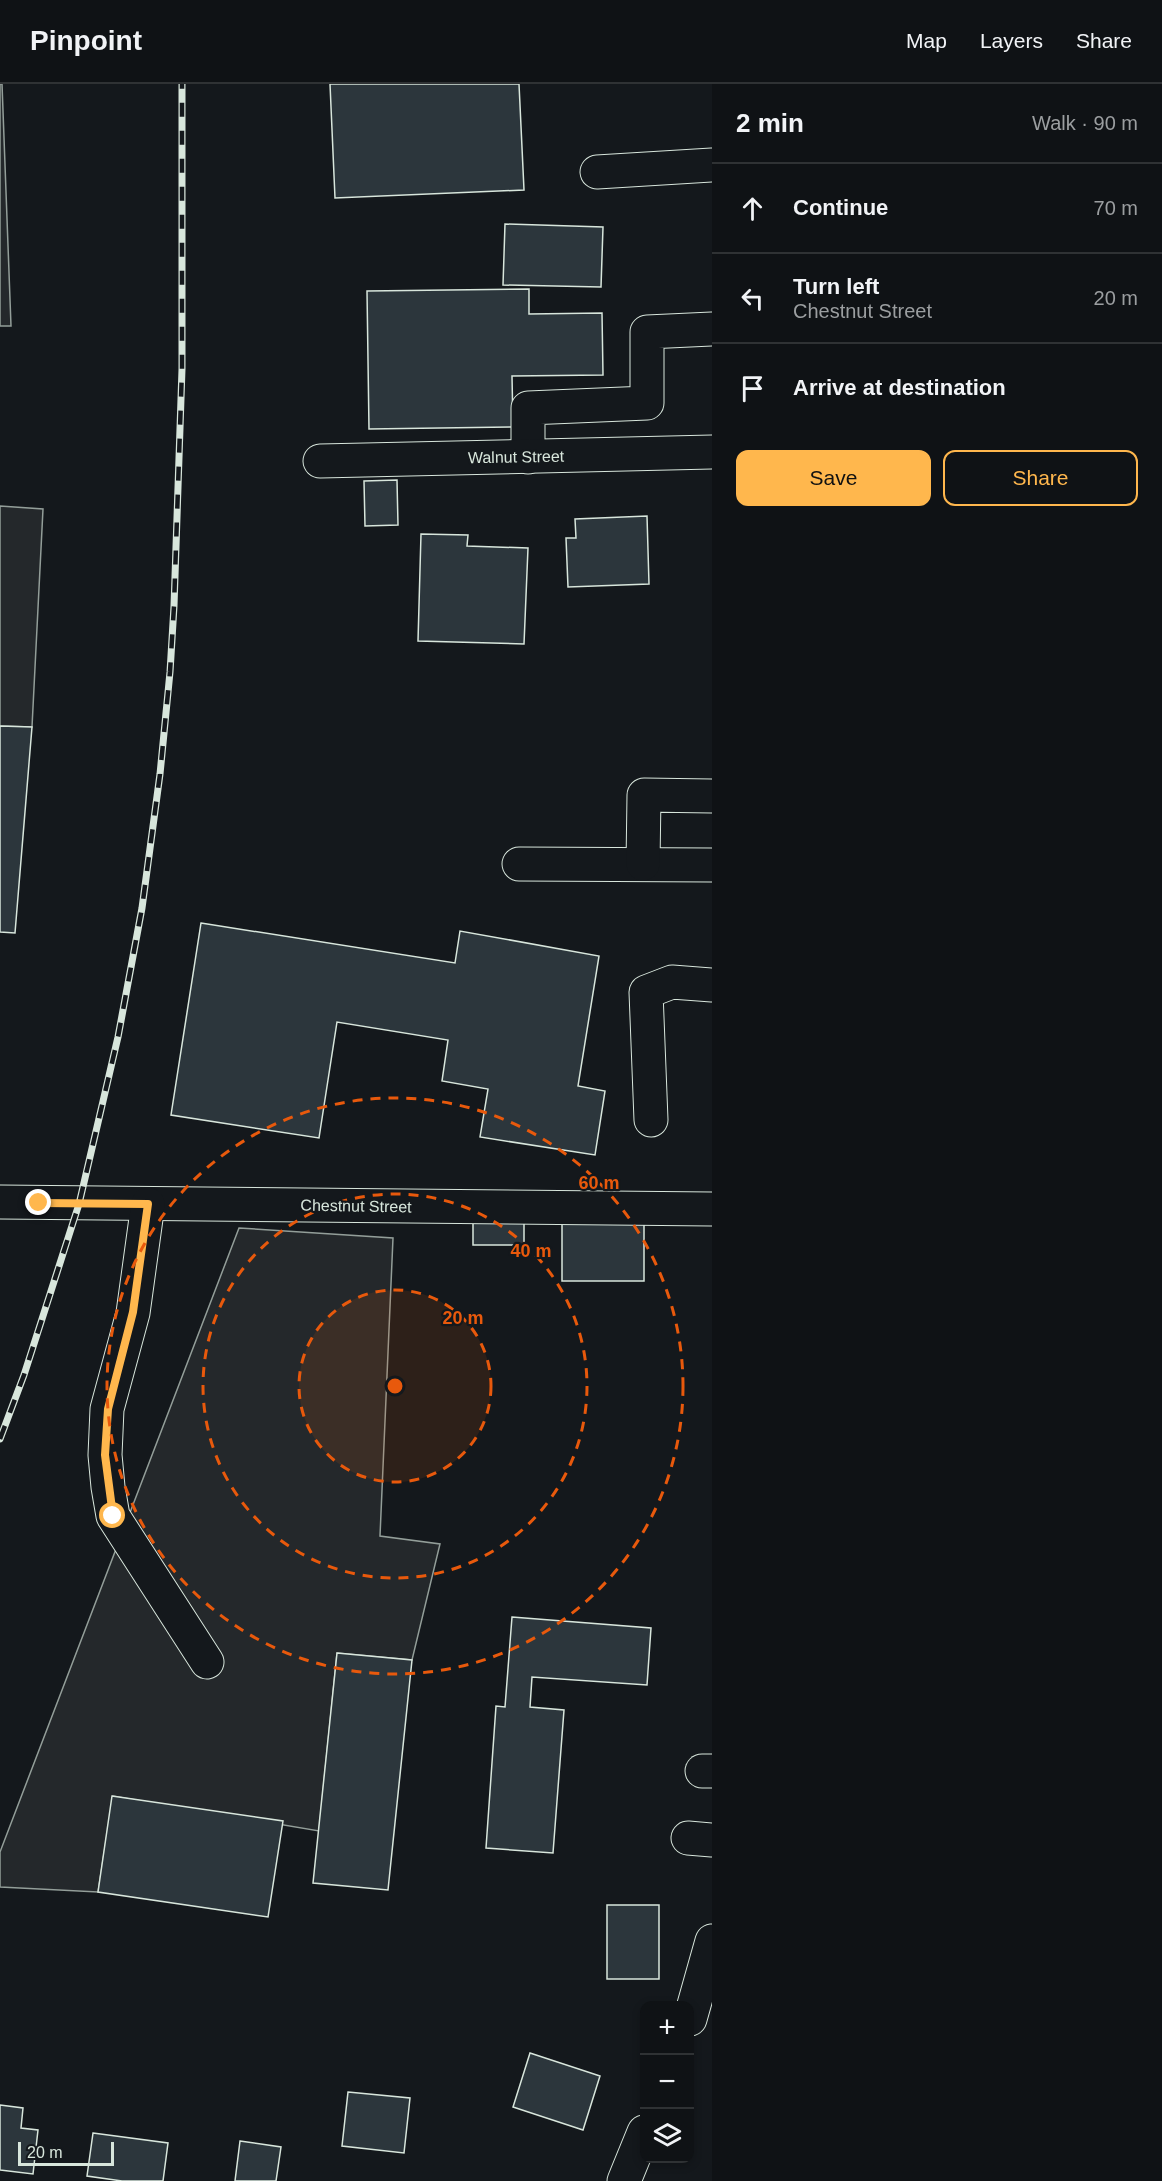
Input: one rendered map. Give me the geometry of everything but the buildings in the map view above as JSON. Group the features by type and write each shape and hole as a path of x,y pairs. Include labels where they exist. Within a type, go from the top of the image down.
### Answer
{"street":[{"path":"597,172 712,165"},
{"path":"528,457 528,408 647,403 647,332 712,329"},
{"name":"Walnut Street","path":"320,461 712,452"},
{"path":"643,864 644,795 712,796"},
{"path":"519,864 712,865"},
{"path":"651,1120 646,992 672,982 712,985"},
{"name":"Chestnut Street","path":"0,1202 712,1209"},
{"path":"148,1204 133,1312 108,1409 105,1455 108,1486 113,1516 207,1662"},
{"path":"700,2002 712,1941"},
{"path":"624,2181 640,2144"}],"shaded area":[{"path":"0,84 2,84 11,326 0,326"},
{"path":"0,506 43,509 32,727 0,726"},
{"path":"239,1228 393,1238 380,1536 440,1544 412,1660 337,1653 319,1831 113,1796 98,1892 0,1887 0,1852"}],"railway":[{"path":"0,1439 24,1375 79,1204 118,1037 142,908 160,774 174,606 182,369 182,84"}],"route":[{"path":"39,1203 148,1204 133,1312 108,1409 105,1455 113,1516"}]}
